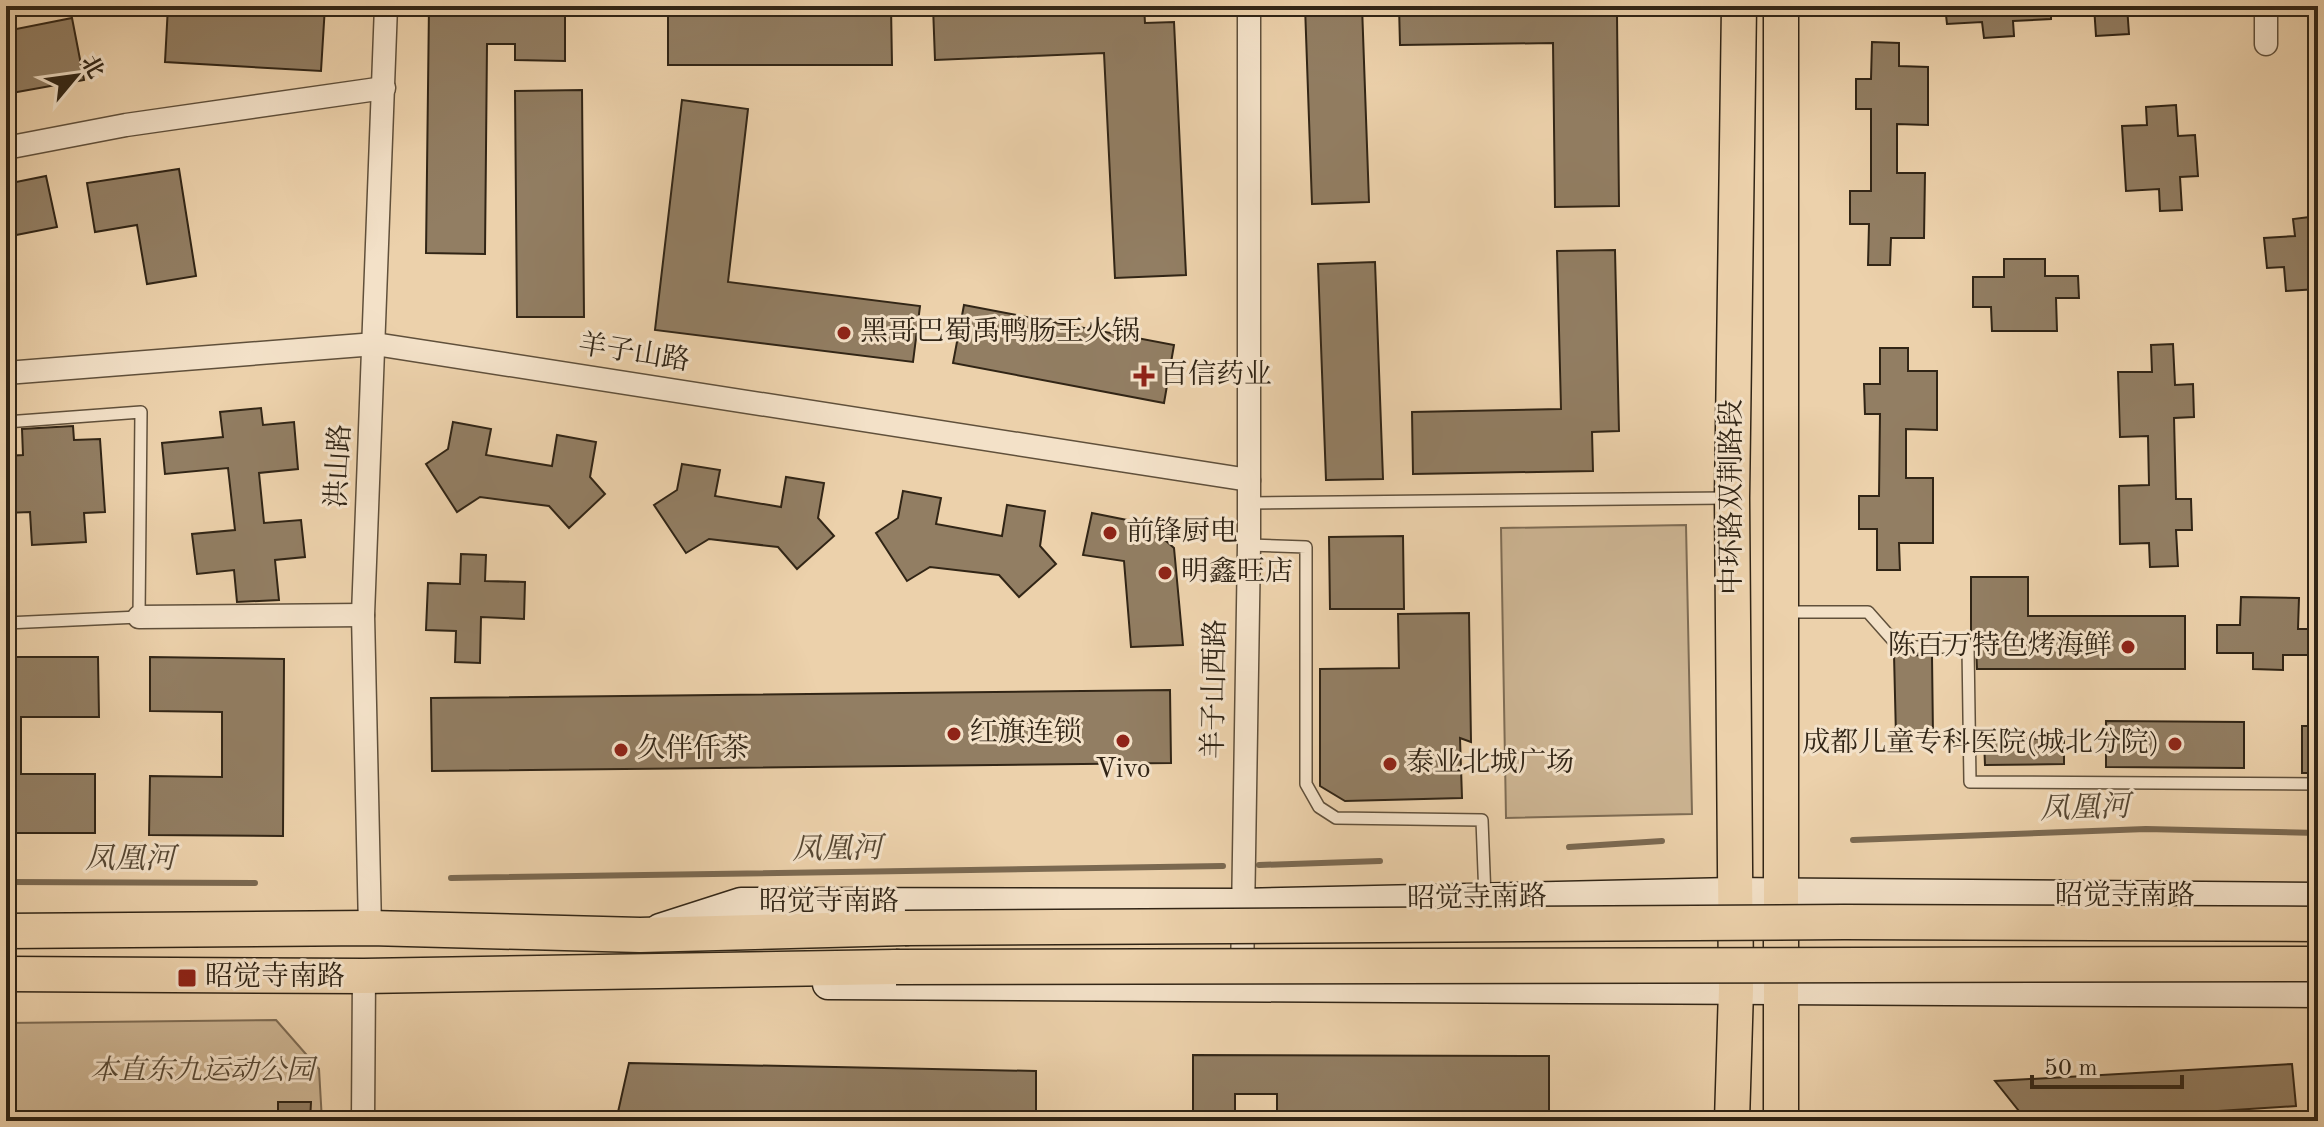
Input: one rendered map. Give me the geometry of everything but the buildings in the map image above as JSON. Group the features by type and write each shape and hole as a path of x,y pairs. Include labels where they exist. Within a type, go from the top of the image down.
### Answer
{"main road":[{"name":"中环路双荆路段","path":"1732,1121 1736,989 1732,498 1739,6"},
{"name":"中环路双荆路段","path":"1781,6 1781,1121"},
{"name":"昭觉寺南路","path":"6,931 370,928 640,935 905,928 1828,922 2318,924"},
{"path":"6,974 364,976 896,967 2318,964"}],"street":[{"name":"洪山路","path":"370,928 363,615 386,6"},
{"name":"羊子山西路","path":"1242,988 1249,545 1249,6"},
{"path":"2266,6 2266,44"},
{"path":"6,148 126,125 384,88"},
{"name":"羊子山路","path":"6,373 375,344 1249,480"},
{"path":"139,617 363,615"},
{"name":"昭觉寺南路","path":"640,935 741,903 1242,904 1733,893 2318,898"},
{"path":"639,971 737,983 2318,992"},
{"path":"363,1121 364,976"}],"lane":[{"path":"6,422 141,412 139,617 6,623"},
{"path":"1249,503 1732,498"},
{"path":"1249,545 1306,547 1306,784 1319,807 1336,818 1482,820 1485,899"},
{"path":"1780,612 1868,612 1899,647 1968,647 1970,782 2318,784"}],"green space":[{"path":"1686,525 1692,814 1506,818 1501,528"},
{"name":"本直东九运动公园","path":"276,1020 319,1069 322,1121 6,1121 6,1023"}],"waterway":[{"name":"凤凰河","path":"1853,840 2146,829 2318,833"},
{"name":"凤凰河","path":"1569,847 1662,841"},
{"name":"凤凰河","path":"1259,865 1380,861"},
{"name":"凤凰河","path":"451,878 1223,866"},
{"name":"凤凰河","path":"6,882 255,883"}],"place":[{"name":"黑哥巴蜀禹鸭肠王火锅","path":"844,333"},
{"name":"百信药业","path":"1144,376"},
{"name":"前锋厨电","path":"1110,533"},
{"name":"明鑫旺店","path":"1165,573"},
{"name":"陈百万特色烤海鲜","path":"2128,647"},
{"name":"红旗连锁","path":"954,734"},
{"name":"Vivo","path":"1123,741"},
{"name":"成都儿童专科医院(城北分院)","path":"2175,744"},
{"name":"久伴仟茶","path":"621,750"},
{"name":"泰业北城广场","path":"1390,764"},
{"name":"昭觉寺南路","path":"187,978"}]}
